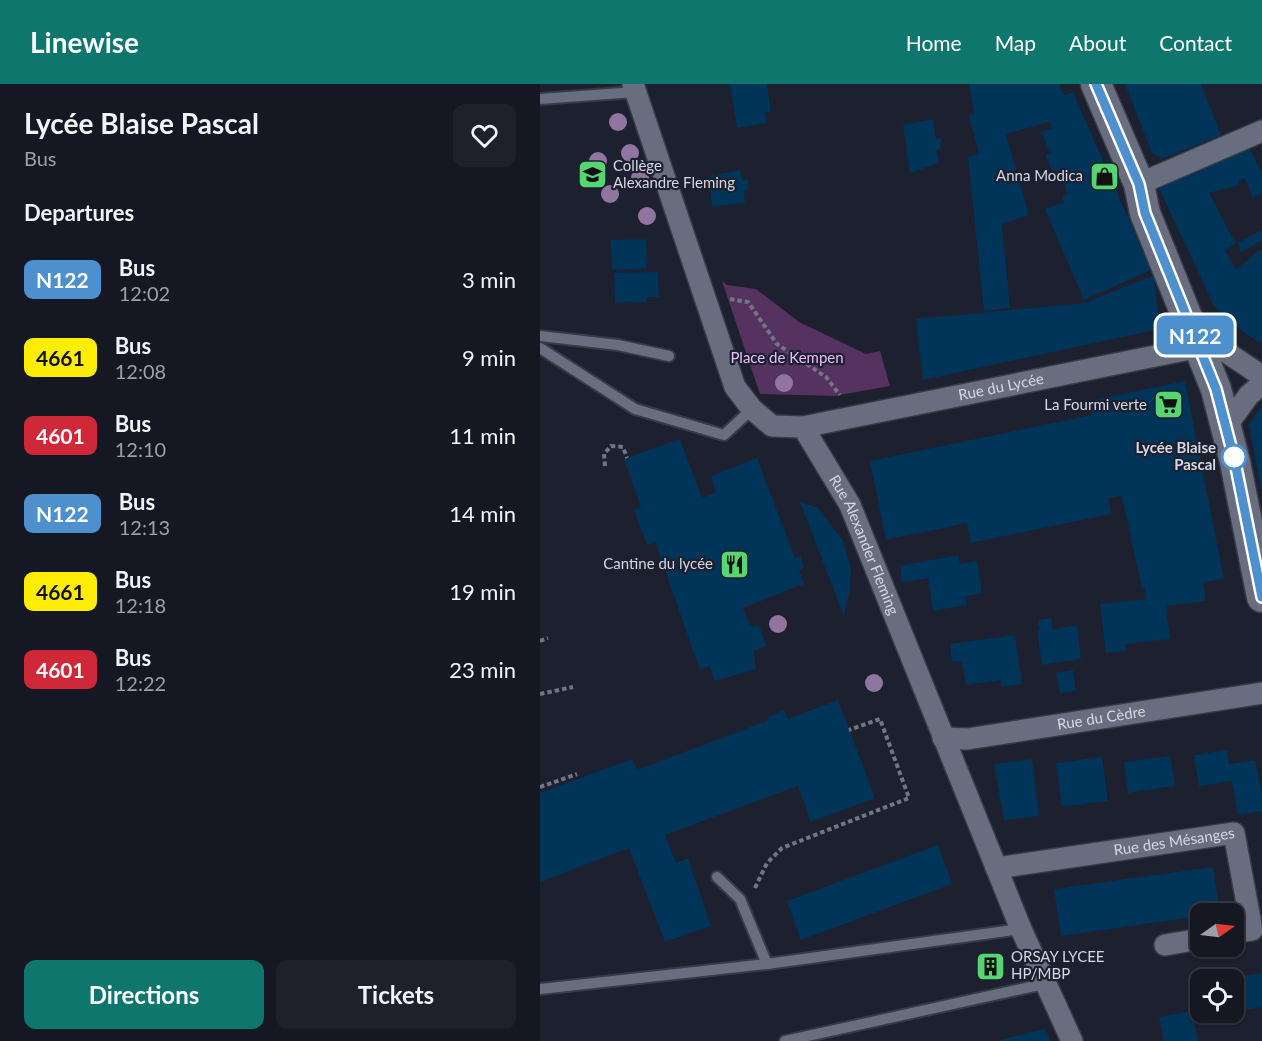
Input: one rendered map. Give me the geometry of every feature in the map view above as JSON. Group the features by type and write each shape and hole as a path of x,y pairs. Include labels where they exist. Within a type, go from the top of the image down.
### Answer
{"main road":[{"path":"1096,84 1139,184 1145,213 1200,347 1227,425 1262,597"}],"street":[{"path":"634,88 735,387 752,409 772,426 803,428"},
{"path":"1139,184 1262,131"},
{"path":"1200,347 1223,350 1262,376"},
{"name":"Rue du Lycée","path":"803,428 1200,347"},
{"path":"1227,425 1249,395 1262,384"},
{"name":"Rue Alexander Fleming","path":"803,428 850,505 1021,929 1044,984 1072,1041"},
{"name":"Rue du Cèdre","path":"943,738 967,739 1262,693"},
{"name":"Rue des Mésanges","path":"996,868 1234,832 1252,930 1244,931"},
{"path":"1165,945 1190,941"}],"lane":[{"path":"540,99 634,88"},
{"path":"540,336 618,345 669,356"},
{"path":"540,348 635,409 724,435 752,409"},
{"path":"717,877 740,899 767,964"},
{"path":"540,989 767,964 1021,929"},
{"path":"784,1041 1044,984"}],"path":[{"path":"706,304 734,298 748,302 777,344 826,377 842,398"},
{"path":"605,466 604,454 611,446 622,447 627,458"},
{"path":"540,641 548,638"},
{"path":"540,694 573,687"},
{"path":"740,899 753,892 767,862 782,848 909,798 880,719 849,730"},
{"path":"540,787 577,774"}],"green space":[{"name":"Place de Kempen","path":"722,281 727,285 756,289 799,322 866,354 880,351 890,386 834,396 760,394"}],"building":[{"path":"730,84 767,84 771,112 765,112 767,123 737,128"},
{"path":"969,84 1059,84 1064,95 1073,92 1151,270 1084,300 1045,209 1064,202 1062,197 1068,194 1063,182 1058,184 1045,155 1050,153 1041,132 1052,128 1049,122 1006,134 1029,215 1002,224 1010,308 984,311 968,157 979,153 969,115 974,114"},
{"path":"1125,84 1201,84 1221,135 1162,159 1152,153"},
{"path":"933,119 936,139 942,138 940,149 937,150 939,163 910,173 903,125"},
{"path":"1250,149 1262,174 1262,193 1253,198 1245,179 1239,180 1239,185 1209,193 1236,244 1225,250 1236,270 1262,248 1262,344 1246,334 1214,306 1158,186"},
{"path":"740,170 742,180 748,179 748,190 744,190 745,203 712,207 709,176"},
{"path":"1262,230 1262,241 1241,252 1237,243"},
{"path":"646,239 647,269 612,270 611,240"},
{"path":"658,272 659,297 647,297 647,302 615,303 614,273"},
{"path":"1154,275 1160,329 923,380 916,319 1085,303"},
{"path":"1185,381 1224,579 1203,582 1206,601 1166,606 1170,639 1125,644 1126,651 1106,653 1100,604 1146,599 1122,496 1108,498 1111,514 971,543 967,523 886,540 870,461 1092,415 1089,401"},
{"path":"1262,404 1262,489 1261,489 1249,425"},
{"name":"Cantine du lycée","path":"680,439 702,498 716,492 711,476 757,458 795,558 801,556 804,568 799,570 804,584 743,608 751,627 759,625 766,646 754,651 756,669 715,681 709,666 700,670 655,542 647,545 634,510 641,507 624,459"},
{"path":"800,502 818,508 842,539 851,568 850,589 844,616"},
{"path":"958,555 960,564 977,561 982,593 965,597 967,605 933,611 928,578 902,583 900,566"},
{"path":"1051,618 1053,629 1077,625 1081,659 1042,665 1037,631 1039,631 1038,620"},
{"path":"1015,635 1022,684 1002,687 1001,680 966,685 962,661 952,662 950,644"},
{"path":"1073,670 1076,691 1060,693 1056,673"},
{"path":"838,700 875,798 811,822 798,786 665,835 676,863 688,858 711,926 665,942 629,848 540,882 540,793 632,759 637,770 769,720 768,717 784,710 788,719"},
{"path":"1227,750 1229,764 1255,760 1262,795 1262,811 1238,815 1232,781 1199,786 1194,755"},
{"path":"1170,756 1175,786 1128,793 1124,762"},
{"path":"1102,757 1108,801 1062,807 1056,763"},
{"path":"1032,759 1039,816 1004,820 994,764"},
{"path":"938,845 952,884 801,940 787,901"},
{"path":"1213,867 1218,903 1190,903 1190,917 1061,936 1054,889"},
{"name":"ORSAY LYCEE HP/MBP","path":"995,959 997,972 984,974 982,960"},
{"path":"1262,973 1262,1007 1244,1010 1244,976"},
{"path":"1190,1011 1190,1023 1194,1023 1198,1041 1164,1041 1159,1017"},
{"path":"1045,1029 1051,1041 1000,1041 1000,1040"}],"bus line":[{"name":"N122","path":"1096,84 1139,184 1145,213 1216,389 1227,425 1262,597"}],"place":[{"name":"Collège Alexandre Fleming","path":"592,175"},
{"name":"Anna Modica","path":"1104,176"},
{"name":"La Fourmi verte","path":"1168,405"},
{"name":"Lycée Blaise Pascal","path":"1234,457"},
{"name":"Cantine du lycée","path":"734,564"},
{"name":"ORSAY LYCEE HP/MBP","path":"990,966"}]}
